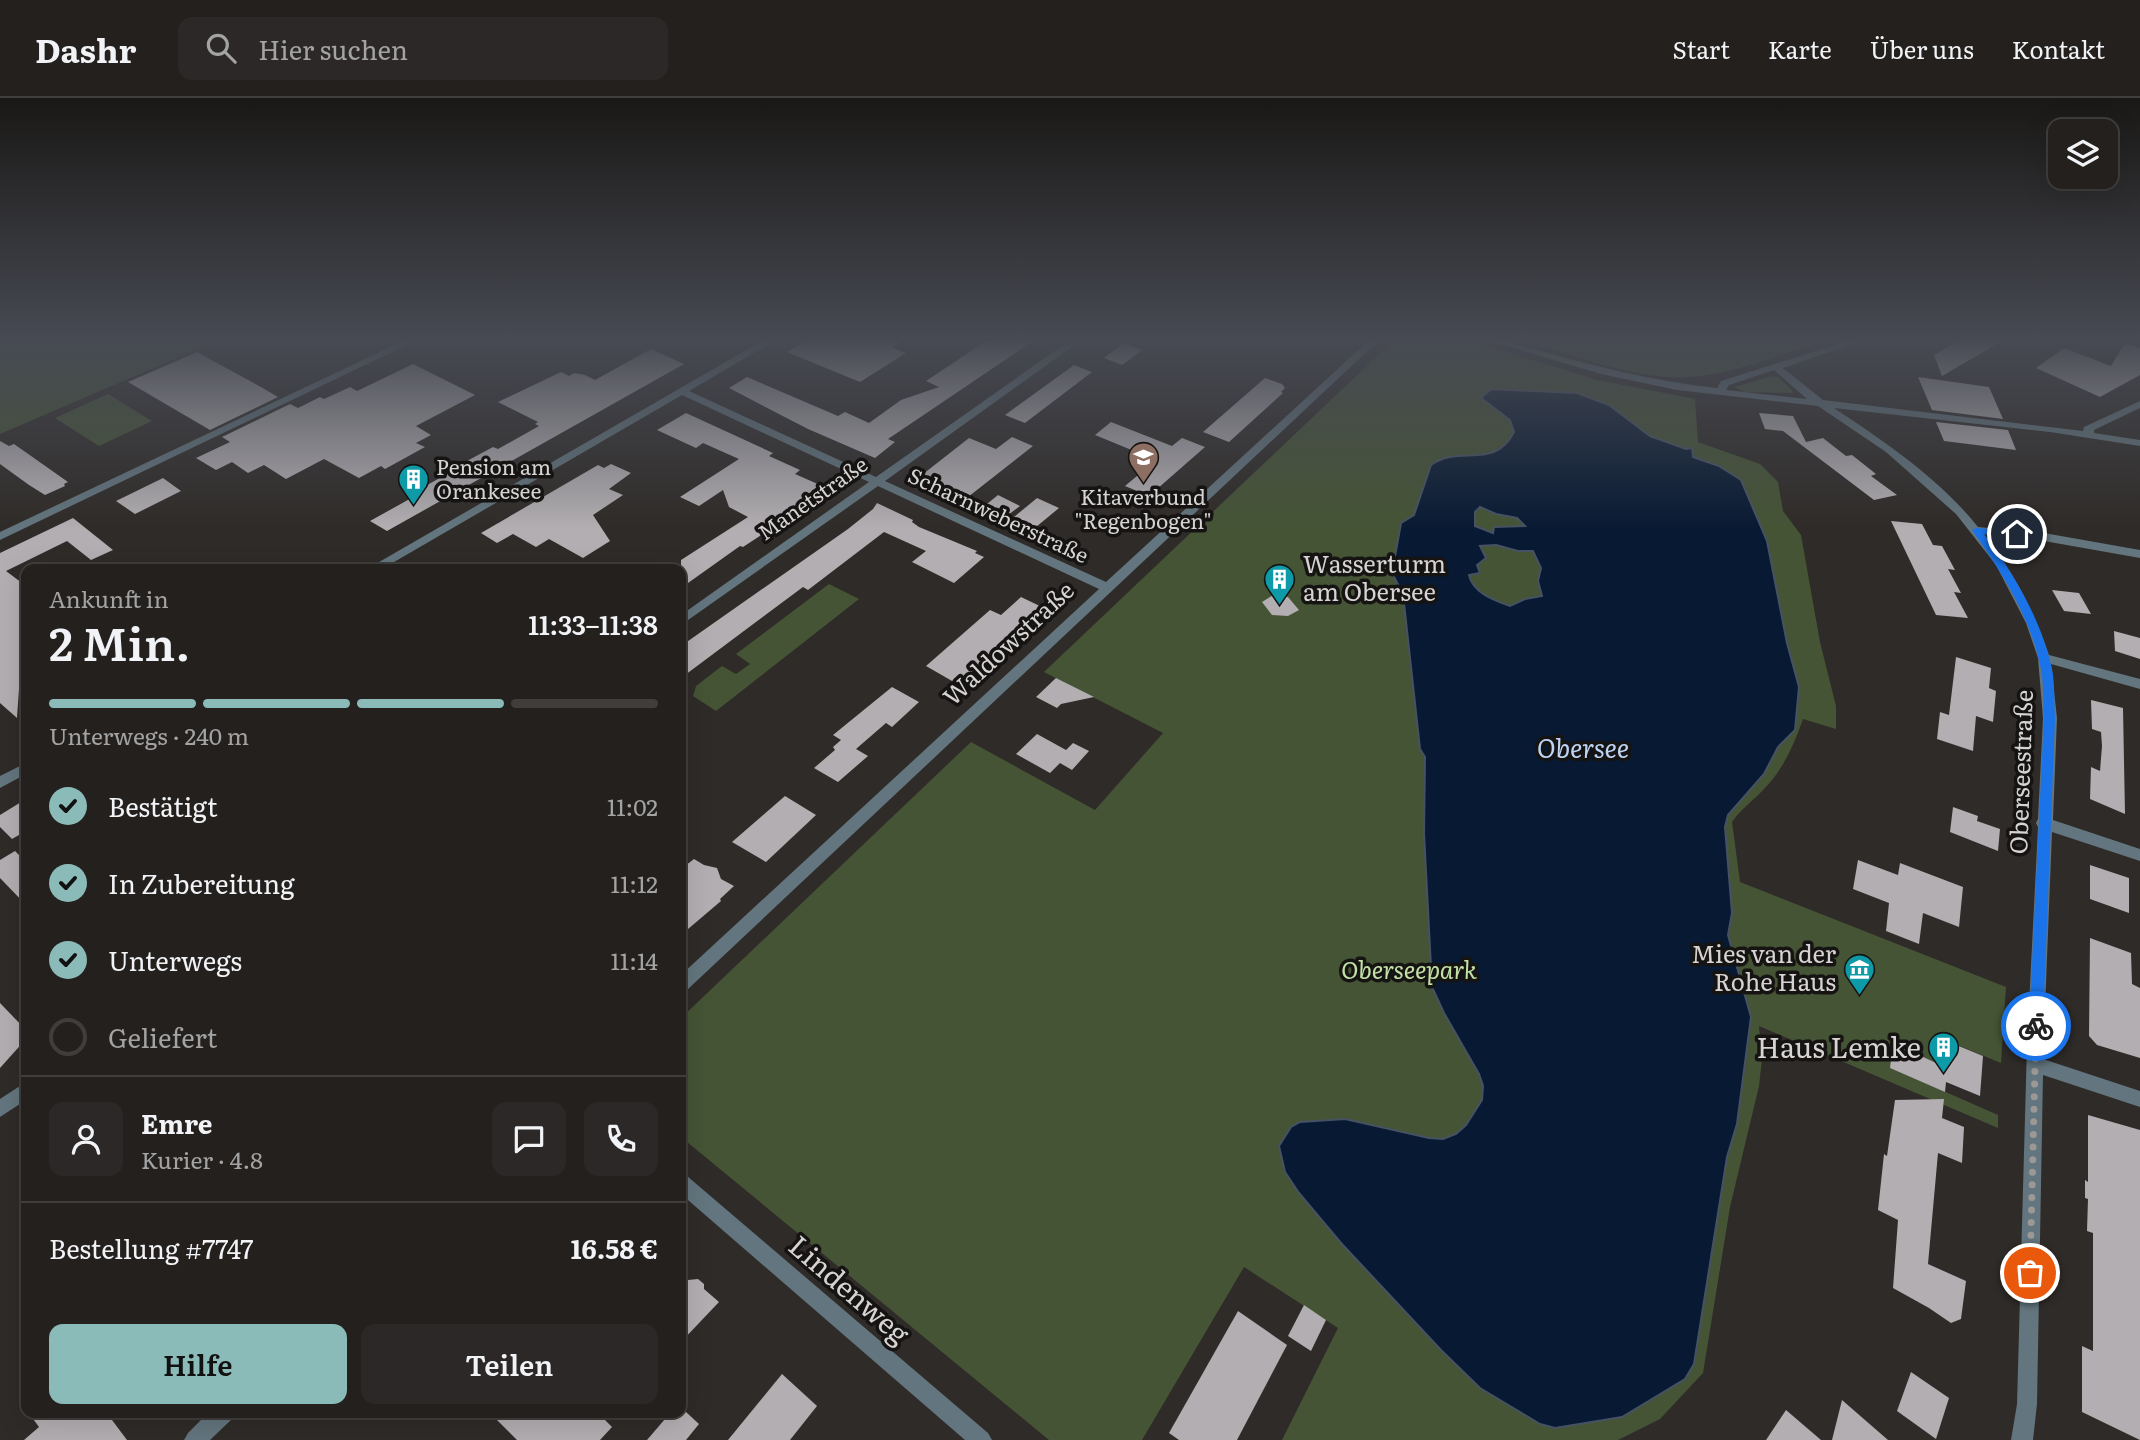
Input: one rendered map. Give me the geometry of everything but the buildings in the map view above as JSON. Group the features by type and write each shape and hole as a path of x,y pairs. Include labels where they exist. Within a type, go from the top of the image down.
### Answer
{"street":[{"path":"0,536 278,404"},
{"path":"382,564 659,404"},
{"name":"Scharnweberstraße","path":"709,404 1108,588"},
{"name":"Manetstraße","path":"686,617 987,404"},
{"name":"Waldowstraße","path":"686,980 1306,404"},
{"name":"Oberseestraße","path":"1821,404 1890,450 1941,493 1976,530 2017,591 2044,658 2050,718 2043,823 2027,1404 2022,1440"},
{"path":"1832,404 2140,443"},
{"path":"2090,435 2088,429 2140,404"},
{"path":"1976,530 2044,537 2140,554"},
{"path":"2044,658 2140,684"},
{"path":"0,783 21,771"},
{"path":"2043,823 2140,855"},
{"path":"2035,1064 2140,1099"},
{"path":"0,1108 21,1093"},
{"name":"Lindenweg","path":"686,1186 981,1440"},
{"path":"195,1440 219,1418"}],"green space":[{"path":"0,404 71,404 0,434"},
{"path":"87,404 124,404 152,421 99,446 55,418"},
{"name":"Oberseepark","path":"1327,404 1695,404 1698,442 1760,464 1778,482 1783,511 1801,535 1820,642 1836,706 1836,729 1803,719 1782,766 1732,822 1740,882 2006,987 2001,1063 1950,1042 1947,1068 1894,1044 1891,1068 1998,1115 1998,1128 1759,1026 1762,1059 1759,1086 1730,1207 1703,1373 1660,1419 1618,1440 1282,1440 1338,1328 1244,1267 1142,1440 1049,1440 686,1141 686,1013 971,742 1095,810 1163,733 1044,672"},
{"path":"829,584 859,599 716,711 693,696 696,686 722,666 736,674 750,664 736,654"}],"water":[{"name":"Obersee","path":"1488,404 1605,404 1650,436 1686,449 1692,448 1693,457 1719,466 1741,480 1767,541 1787,643 1799,687 1795,730 1778,747 1764,774 1728,815 1725,827 1732,913 1728,935 1751,1017 1737,1124 1727,1157 1694,1364 1685,1379 1622,1417 1555,1428 1540,1424 1480,1388 1441,1350 1341,1243 1299,1193 1285,1172 1279,1146 1291,1127 1300,1122 1345,1119 1443,1139 1456,1134 1466,1125 1482,1100 1483,1086 1479,1074 1432,987 1424,833 1425,757 1420,749 1403,594 1392,573 1401,523 1414,515 1431,465 1453,456 1497,451 1514,432 1510,420","holes":["1480,507 1496,514 1517,518 1525,526 1494,527 1493,533 1475,526 1475,512","1496,545 1518,551 1533,551 1541,568 1538,581 1542,596 1525,599 1510,606 1485,595 1475,587 1469,575 1480,573 1477,565 1486,558 1480,546"]}],"way so far":[{"path":"2030,1273 2036,1026"}],"place":[{"name":"Kitaverbund \"Regenbogen\"","path":"1143,485"},
{"name":"Pension am Orankesee","path":"413,507"},
{"name":"Wasserturm am Obersee","path":"1280,606"},
{"name":"Mies van der Rohe Haus","path":"1859,996"},
{"name":"Haus Lemke","path":"1944,1075"}],"route":[{"path":"2017,534 1976,530 2017,591 2032,623 2047,670 2050,718 2043,823 2036,1026"}]}
